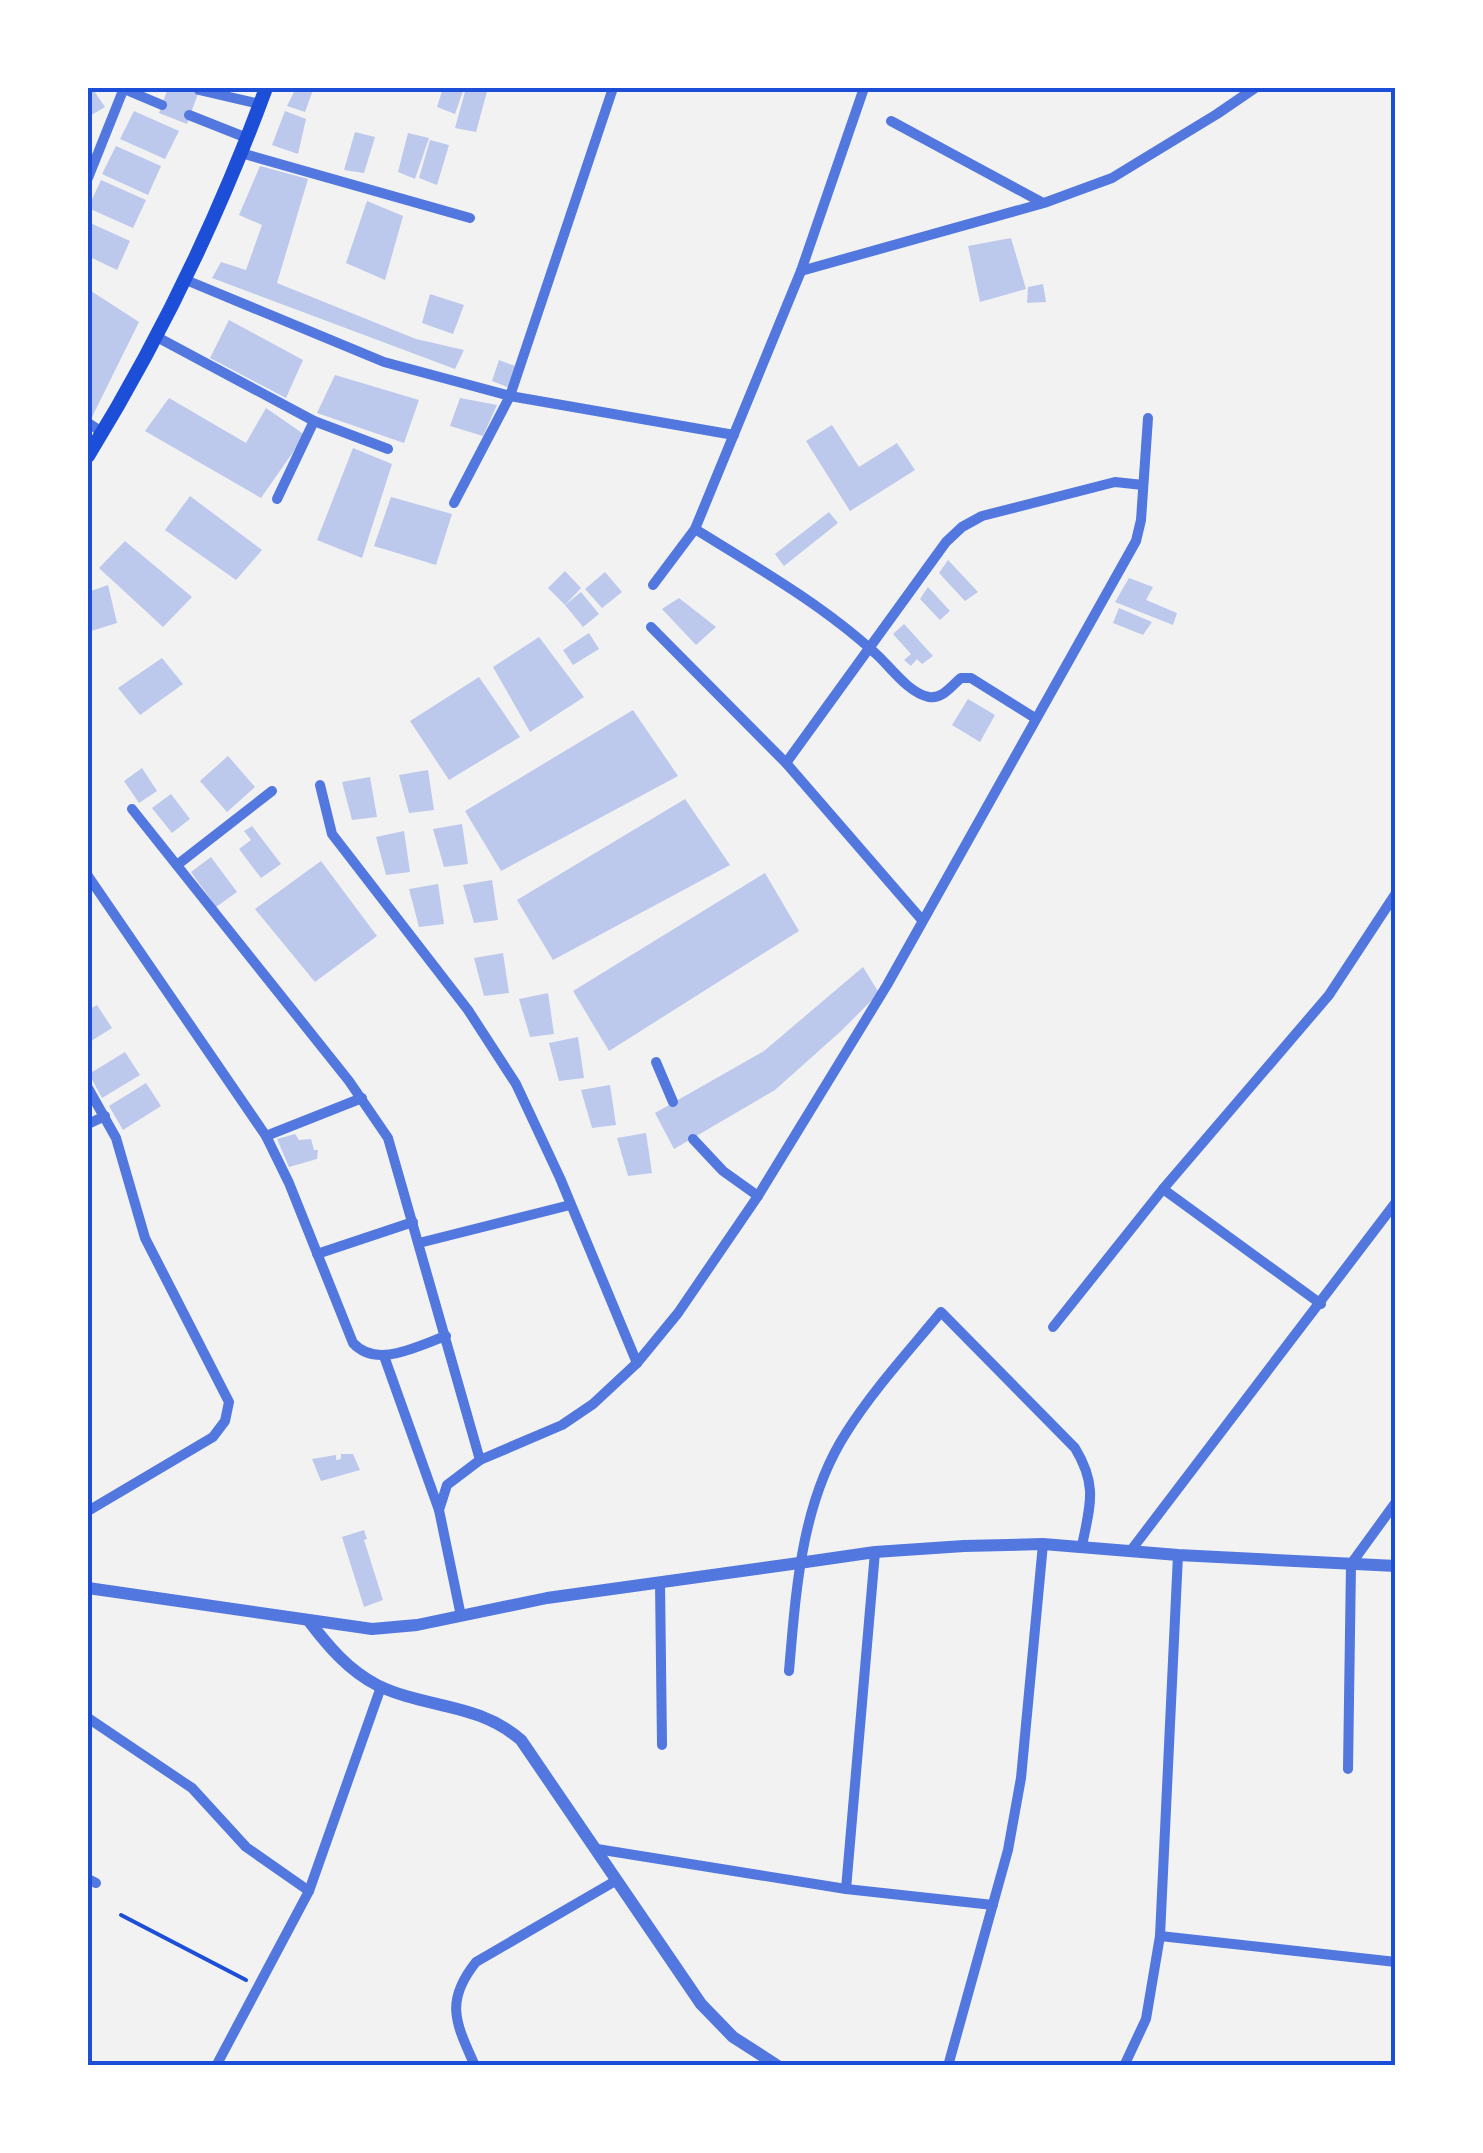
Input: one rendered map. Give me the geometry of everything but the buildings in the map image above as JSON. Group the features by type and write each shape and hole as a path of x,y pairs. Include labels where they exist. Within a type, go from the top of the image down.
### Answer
{"main road":[{"path":"88,456 186,280 266,88"}],"street":[{"path":"88,178 124,88 162,105"},
{"path":"454,502 510,396 613,88"},
{"path":"653,584 695,529 801,271 864,88"},
{"path":"801,271 1044,203 1112,178 1255,88"},
{"path":"198,90 260,104"},
{"path":"189,115 244,145 470,218"},
{"path":"891,121 1044,203"},
{"path":"186,280 384,362 510,396 734,435"},
{"path":"157,338 314,420 388,449"},
{"path":"439,1510 447,1485 480,1460 562,1425 604,1395 637,1363 678,1313 758,1196 887,985 1136,540 1141,520 1148,418"},
{"path":"277,499 314,420"},
{"path":"88,423 102,432"},
{"path":"786,763 946,542 962,527 982,516 1115,482 1143,485"},
{"path":"695,529 773,577 871,649 922,694 933,698 961,678 970,678 1035,718"},
{"path":"652,627 786,763 922,920"},
{"path":"320,785 332,834 492,1042 516,1084 637,1363"},
{"path":"177,865 272,791"},
{"path":"132,809 362,1098 388,1138 480,1460"},
{"path":"88,876 266,1136 289,1183 352,1343 360,1351 384,1356 446,1336"},
{"path":"1053,1327 1163,1189 1330,994 1396,894"},
{"path":"656,1062 674,1102"},
{"path":"88,1088 116,1138 144,1238 229,1402 221,1429 213,1437 88,1511"},
{"path":"266,1136 362,1098"},
{"path":"88,1124 106,1116"},
{"path":"692,1139 723,1171 758,1196"},
{"path":"1163,1189 1320,1304"},
{"path":"1132,1549 1396,1202"},
{"path":"419,1243 570,1205"},
{"path":"317,1254 414,1222"},
{"path":"789,1672 799,1563 825,1476 844,1434 942,1312 1075,1448 1086,1466 1092,1493 1082,1546"},
{"path":"384,1356 439,1510 461,1616"},
{"path":"1348,1768 1352,1564 1396,1502"},
{"path":"88,1588 372,1628 416,1625 547,1598 875,1552 1043,1544 1396,1566"},
{"path":"948,2066 1008,1850 1021,1778 1043,1544"},
{"path":"846,1889 875,1552"},
{"path":"1124,2066 1146,2019 1160,1936 1178,1555"},
{"path":"660,1582 662,1745"},
{"path":"309,1621 329,1648 358,1674 380,1687 486,1716 521,1740 701,2004 732,2036 778,2066"},
{"path":"216,2066 310,1891 380,1687"},
{"path":"88,1718 192,1788 246,1847 310,1891"},
{"path":"598,1849 846,1889 993,1905"},
{"path":"475,2066 458,2027 455,2003 462,1981 476,1962 616,1880"},
{"path":"1160,1936 1396,1962"}],"path":[{"path":"121,1916 260,1988"}]}
